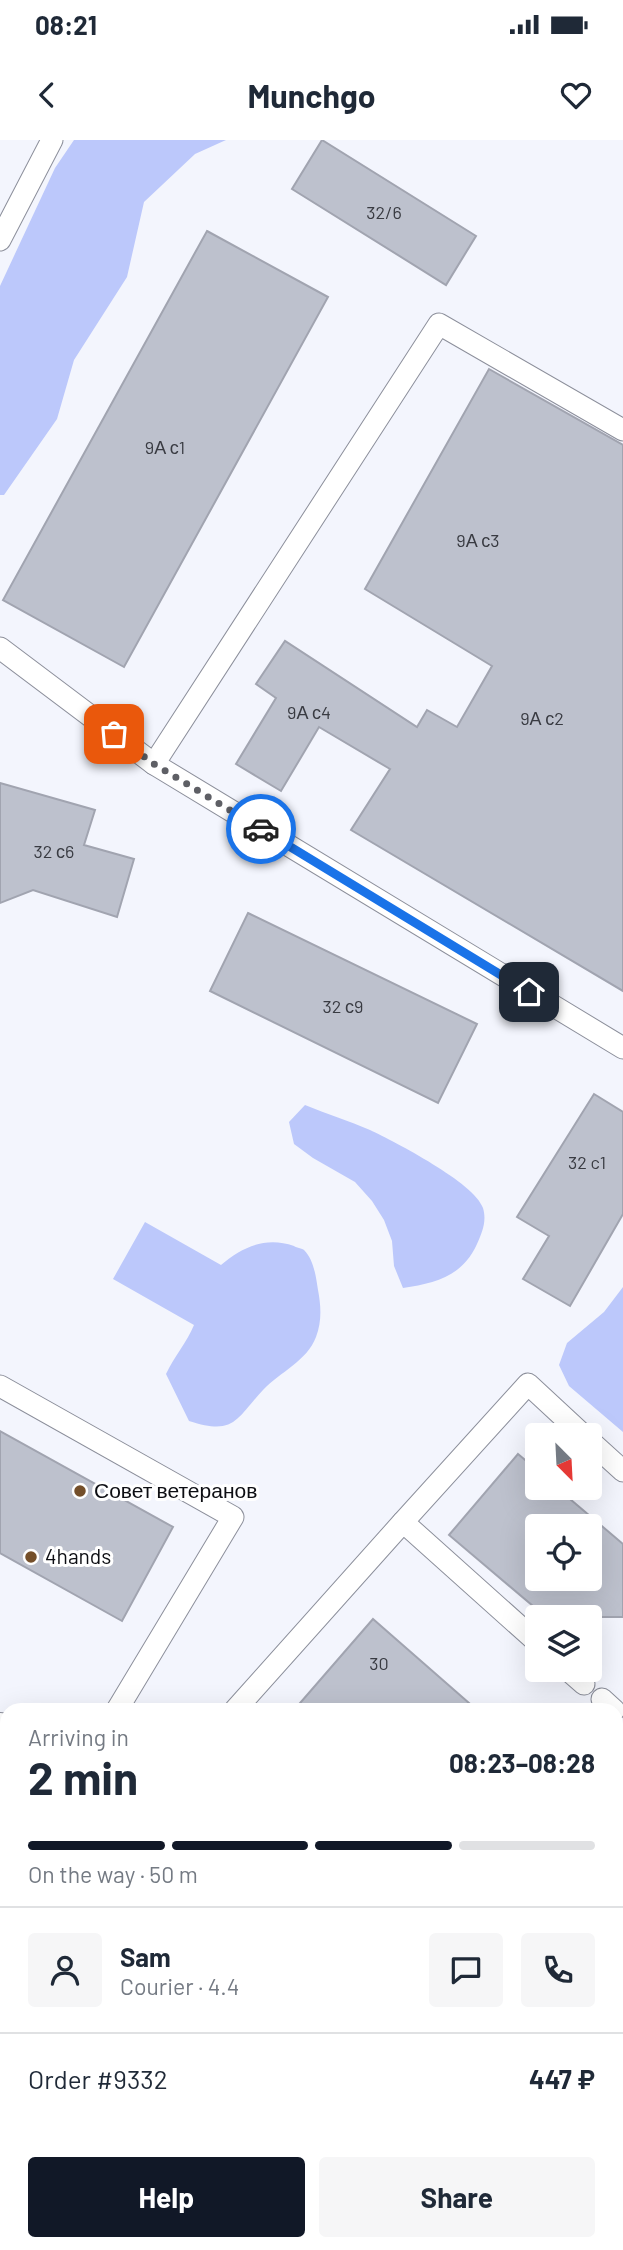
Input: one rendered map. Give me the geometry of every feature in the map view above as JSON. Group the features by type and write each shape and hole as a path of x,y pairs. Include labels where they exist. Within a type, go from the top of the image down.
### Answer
{"lane":[{"path":"0,240 52,140"},
{"path":"154,764 439,324 623,430"},
{"path":"0,648 154,764 623,1048"},
{"path":"241,1703 528,1384 570,1423"},
{"path":"0,1386 233,1517 121,1703"},
{"path":"602,1452 623,1471"},
{"path":"402,1522 525,1631"}],"shaded area":[{"path":"74,140 226,140 195,154 144,202 127,277 74,360 57,419 4,495 0,495 0,286 55,168"},
{"path":"305,1105 370,1130 397,1144 450,1175 477,1198 483,1208 483,1227 477,1244 464,1264 437,1281 403,1288 394,1266 392,1241 384,1220 372,1201 355,1182 294,1144 289,1122"},
{"path":"145,1222 221,1265 246,1248 274,1242 303,1250 312,1264 320,1314 318,1331 312,1345 300,1360 263,1390 240,1417 226,1425 216,1427 189,1421 166,1374 194,1325 113,1279"},
{"path":"623,1287 623,1432 569,1386 559,1365 567,1343 604,1312"}],"building":[{"path":"322,140 476,236 446,285 292,189"},
{"path":"207,231 328,297 124,667 3,600"},
{"path":"489,369 623,445 623,991 351,830 390,769 319,727 281,791 236,764 276,698 256,684 285,641 417,727 427,710 457,727 492,666 365,589"},
{"path":"0,783 95,810 84,845 134,859 117,917 33,890 0,903"},
{"path":"248,913 477,1024 438,1103 210,991"},
{"path":"594,1094 623,1112 623,1214 570,1306 523,1279 549,1236 517,1217"},
{"path":"0,1431 173,1527 122,1621 0,1553"},
{"path":"518,1454 525,1460 525,1500 571,1500 588,1514 525,1514 525,1591 602,1591 602,1526 623,1544 623,1617 602,1617 602,1605 532,1605 449,1535"},
{"path":"373,1619 469,1703 300,1703"}],"way so far":[{"path":"114,734 154,764 261,829"}],"place":[{"name":"Совет ветеранов","path":"80,1491"},
{"name":"4hands","path":"31,1557"}],"route":[{"path":"261,829 529,992"}]}
